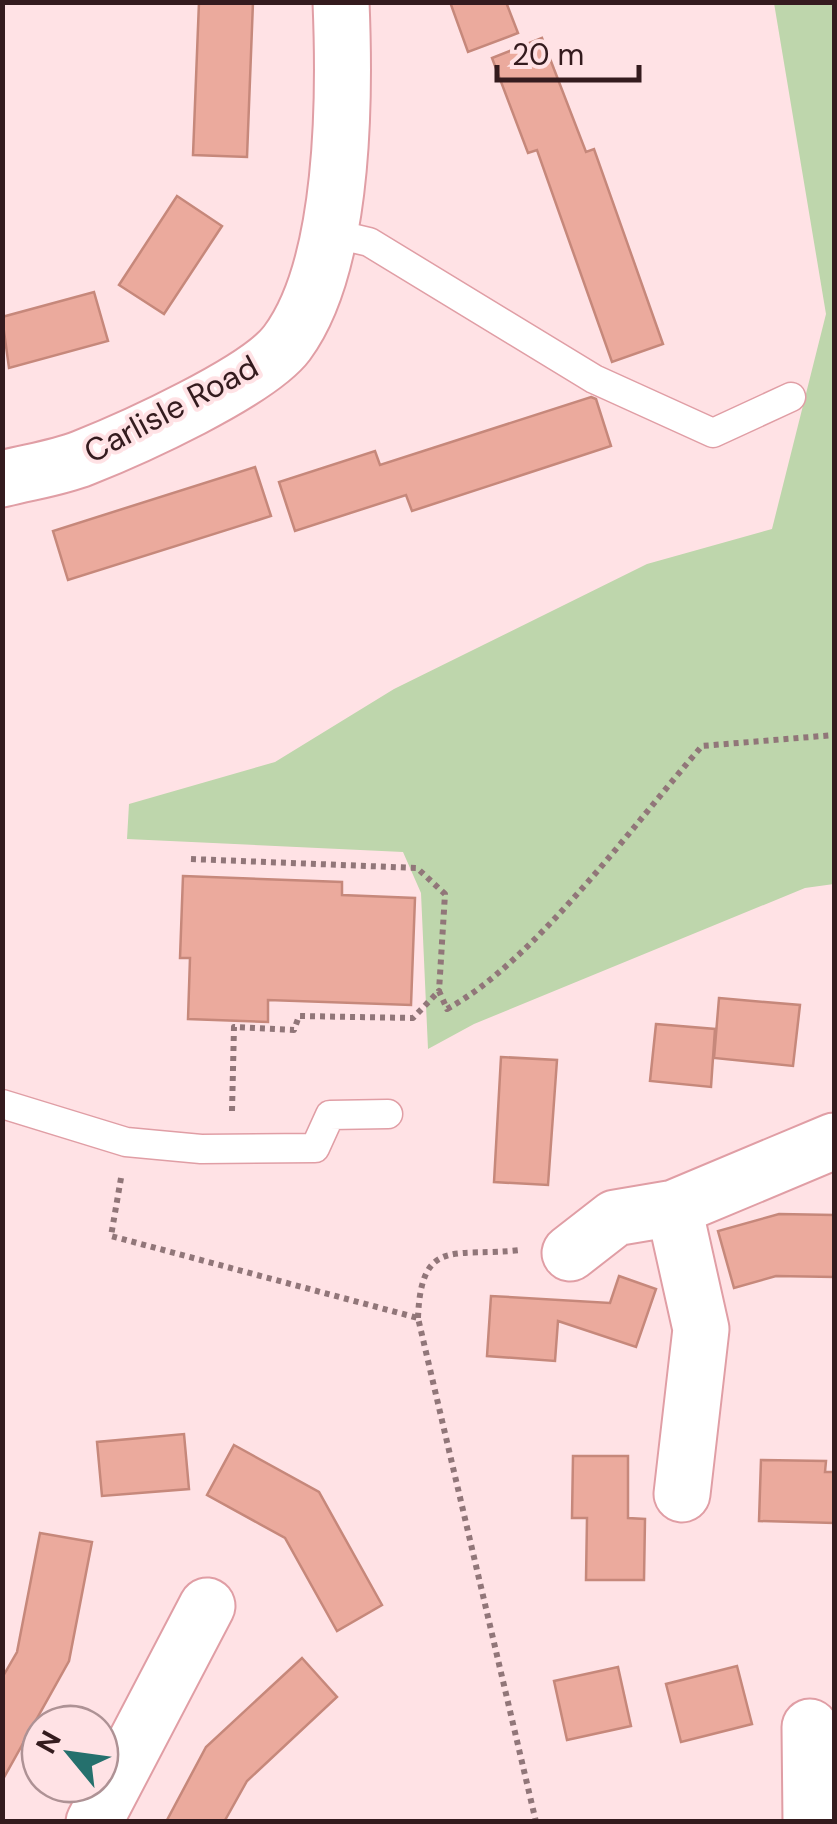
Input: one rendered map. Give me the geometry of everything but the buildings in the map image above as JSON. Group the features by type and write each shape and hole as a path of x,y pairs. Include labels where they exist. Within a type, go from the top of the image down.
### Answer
{"street":[{"name":"Carlisle Road","path":"2,479 82,458 246,378 286,344 310,302 331,233 344,61 341,2"},
{"path":"570,1253 615,1218 674,1208 834,1141"},
{"path":"674,1208 701,1329 682,1494"},
{"path":"94,1822 207,1606"},
{"path":"810,1727 811,1822"}],"lane":[{"path":"331,233 369,242 594,379 714,434 791,397"},
{"path":"2,1104 126,1142 232,1147 315,1148 330,1115 388,1114"}],"path":[{"path":"191,858 417,868 445,894 439,990 447,1009 472,996 515,958 702,746 834,735"},
{"path":"232,1147 234,1027 294,1030 299,1016 413,1018 439,990"},
{"path":"126,1142 111,1236 418,1318"},
{"path":"536,1822 418,1318 420,1283 430,1264 444,1255 529,1249 553,1240 570,1253"}],"green space":[{"path":"774,3 834,3 834,884 805,888 474,1024 428,1049 421,893 403,852 127,839 129,804 275,762 394,689 647,564 772,529 826,314"}]}
